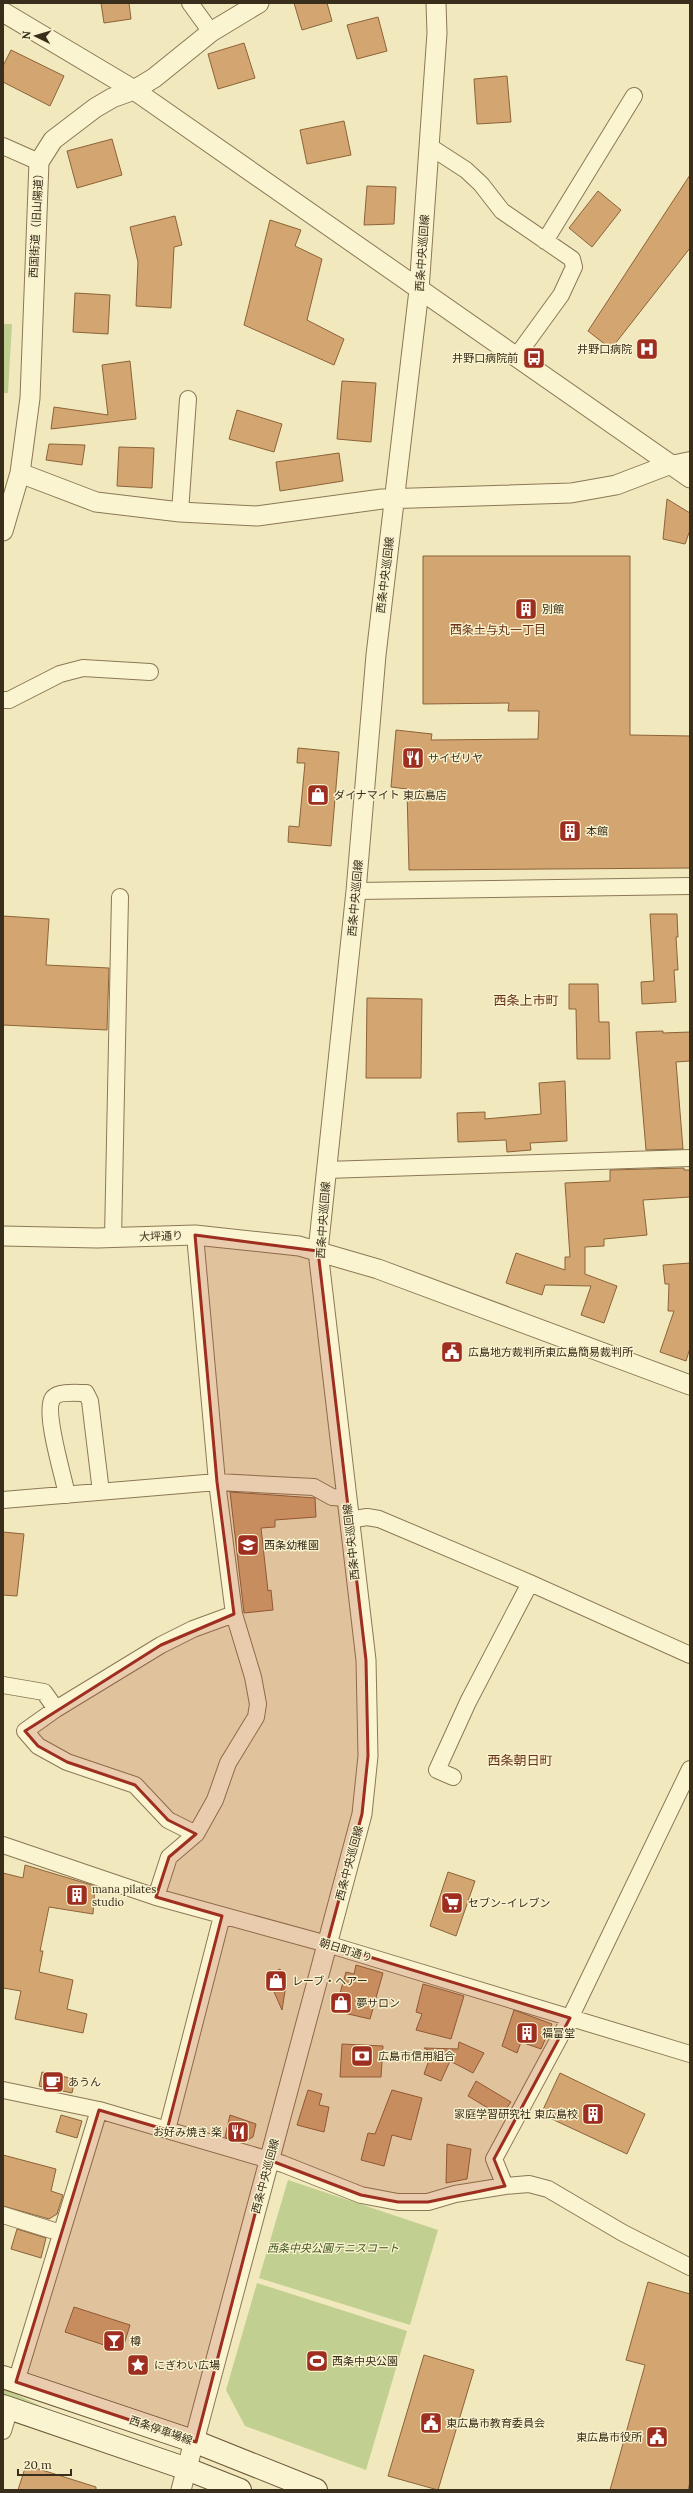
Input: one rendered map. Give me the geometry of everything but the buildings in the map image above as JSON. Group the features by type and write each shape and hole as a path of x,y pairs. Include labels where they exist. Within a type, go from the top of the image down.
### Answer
{"main road":[{"name":"西条停車場線","path":"10,2380 196,2442 316,2490"},
{"path":"6,2407 187,2469 240,2490"}],"street":[{"path":"190,3 212,32"},
{"name":"西国街道（旧山陽道）","path":"3,531 20,473 30,398 37,173 39,162 52,140 95,108 112,98 134,90 154,78 212,32 259,3"},
{"name":"西条中央巡回線","path":"187,2469 196,2442 269,2160 362,1814 368,1756 366,1660 318,1251 356,891 376,655 419,290 437,33 436,3"},
{"path":"3,12 134,90 690,478"},
{"path":"545,240 634,96"},
{"path":"3,146 39,162"},
{"path":"429,146 466,170 481,184 502,211 572,259 574,267 561,295 516,357"},
{"path":"180,512 188,399"},
{"path":"20,473 96,502 180,512 257,516 395,498 571,493 616,485 671,464 690,460"},
{"path":"3,700 9,700 60,674 83,668 150,672"},
{"path":"356,891 690,886"},
{"path":"113,1238 120,898"},
{"path":"326,1170 690,1158"},
{"path":"156,1897 169,1857 196,1834 216,1800 228,1763 256,1717 258,1704 253,1677 234,1614 217,1482 195,1235"},
{"name":"大坪通り","path":"3,1236 113,1238 195,1235 298,1246 378,1269 690,1385"},
{"path":"67,1495 51,1420 50,1406 53,1398 58,1395 78,1393 86,1393 90,1401 101,1492"},
{"path":"3,1500 217,1482 314,1487 332,1498 346,1498"},
{"path":"349,1520 367,1517 379,1519 530,1583 690,1655"},
{"path":"453,1777 437,1770 468,1702 530,1583"},
{"path":"196,1834 168,1820 135,1786 67,1762 38,1746 25,1731 56,1709 161,1645 193,1630 234,1614"},
{"path":"3,1685 44,1692 56,1709"},
{"path":"505,2186 494,2159 570,2018 690,1769"},
{"name":"朝日町通り","path":"3,1845 156,1897 327,1944 690,2054"},
{"path":"167,2130 222,1916"},
{"path":"3,2090 99,2110 269,2160 361,2195 398,2202 428,2202 456,2194 505,2186 529,2184 548,2189 623,2233 690,2267"},
{"path":"10,2380 61,2233 99,2110"},
{"path":"3,2215 61,2233"},
{"path":"3,2431 6,2407"},
{"path":"181,2490 187,2469"}],"highlighted area":[{"path":"195,1235 318,1251 366,1660 368,1756 362,1814 327,1944 570,2018 494,2159 505,2186 428,2202 398,2202 361,2195 269,2160 196,2442 16,2382 99,2110 167,2130 222,1916 156,1897 169,1857 196,1834 168,1820 135,1785 67,1762 38,1746 25,1731 161,1645 234,1614 217,1482"}],"green space":[{"path":"3,324 12,324 8,393 3,393"},
{"name":"西条中央公園テニスコート","path":"288,2180 438,2230 410,2325 259,2278"},
{"name":"西条中央公園","path":"257,2283 407,2331 366,2470 245,2426 226,2390"},
{"path":"3,2388 51,2411 3,2394"}],"place":[{"name":"井野口病院","path":"647,349"},
{"name":"井野口病院前","path":"534,358"},
{"name":"別館","path":"526,609"},
{"name":"サイゼリヤ","path":"413,758"},
{"name":"ダイナマイト 東広島店","path":"318,795"},
{"name":"本館","path":"570,831"},
{"name":"広島地方裁判所東広島簡易裁判所","path":"452,1352"},
{"name":"西条幼稚園","path":"248,1545"},
{"name":"mana pilates studio","path":"77,1895"},
{"name":"セブン-イレブン","path":"452,1903"},
{"name":"レーブ・ヘアー","path":"276,1981"},
{"name":"夢サロン","path":"341,2003"},
{"name":"福富堂","path":"527,2033"},
{"name":"広島市信用組合","path":"362,2056"},
{"name":"あうん","path":"53,2082"},
{"name":"家庭学習研究社 東広島校","path":"593,2114"},
{"name":"お好み焼き 楽","path":"238,2132"},
{"name":"樽","path":"114,2341"},
{"name":"西条中央公園","path":"317,2361"},
{"name":"にぎわい広場","path":"138,2365"},
{"name":"東広島市教育委員会","path":"431,2423"},
{"name":"東広島市役所","path":"657,2437"}],"district":[{"name":"西条土与丸一丁目","path":"498,630"},
{"name":"西条上市町","path":"526,1000"},
{"name":"西条朝日町","path":"520,1760"}]}
